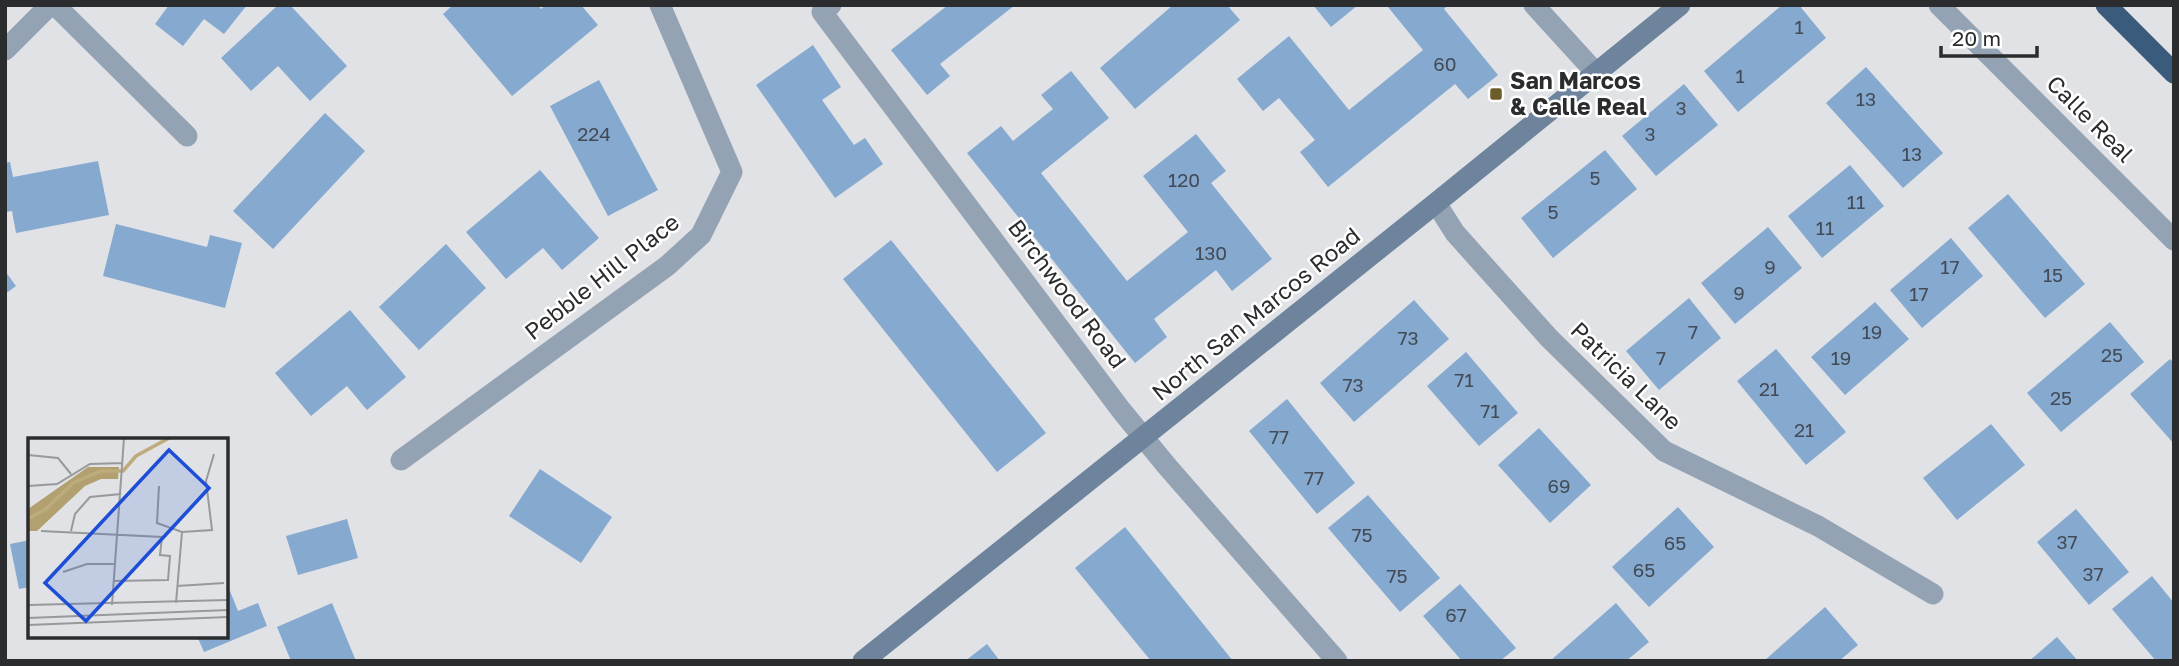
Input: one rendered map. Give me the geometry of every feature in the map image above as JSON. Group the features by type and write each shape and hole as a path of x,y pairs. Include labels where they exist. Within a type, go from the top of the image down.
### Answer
{"highway":[{"path":"2106,5 2174,73"}],"street":[{"path":"5,50 52,5 187,136"},
{"name":"Pebble Hill Place","path":"401,460 667,266 701,235 732,172 660,5"},
{"path":"1534,5 1596,73"},
{"name":"North San Marcos Road","path":"863,661 1680,5"},
{"name":"Calle Real","path":"1939,5 2174,240"},
{"name":"Birchwood Road","path":"827,9 1143,438 1337,661"},
{"name":"Patricia Lane","path":"1436,203 1455,233 1549,338 1664,451 1818,526 1933,594"}],"building":[{"path":"169,5 247,5 224,34 204,19 183,46 155,24"},
{"path":"278,5 290,5 347,66 310,101 278,66 251,91 221,58"},
{"path":"453,5 538,5 541,9 546,5 581,5 598,25 512,96 443,14"},
{"path":"948,5 1015,5 940,64 950,76 927,95 891,50"},
{"path":"1173,5 1227,5 1240,20 1135,109 1100,68"},
{"path":"1313,5 1358,5 1331,27"},
{"path":"1448,5 1444,9 1498,75 1468,99 1455,84 1328,187 1300,152 1315,140 1279,98 1263,111 1237,79 1289,36 1349,110 1423,50 1388,7"},
{"path":"1782,5 1799,5 1826,38 1738,112 1704,71"},
{"path":"813,45 841,87 822,100 854,145 865,138 883,164 835,198 756,85"},
{"path":"1866,67 1943,153 1903,188 1826,103"},
{"path":"1071,71 1109,118 1041,173 1127,281 1188,232 1143,176 1196,134 1226,171 1211,183 1272,259 1232,291 1216,270 1154,319 1167,337 1135,363 967,153 1001,126 1013,141 1053,109 1041,95"},
{"path":"599,80 658,190 608,216 550,106"},
{"path":"1684,84 1718,125 1656,176 1622,136"},
{"path":"325,113 365,151 273,249 233,211"},
{"path":"1605,150 1637,189 1553,258 1521,218"},
{"path":"98,161 109,215 16,233 12,211 5,212 5,163 10,162 13,177"},
{"path":"1850,165 1884,206 1822,258 1788,216"},
{"path":"540,170 599,238 562,270 543,248 506,279 466,232"},
{"path":"2008,194 2085,284 2045,318 1968,228"},
{"path":"116,224 207,247 210,235 242,243 225,308 103,276"},
{"path":"1768,227 1802,268 1735,324 1701,283"},
{"path":"1951,238 1983,276 1922,328 1890,290"},
{"path":"891,240 1046,433 997,472 843,279"},
{"path":"446,244 486,288 419,350 379,307"},
{"path":"5,271 16,286 5,294"},
{"path":"1689,298 1721,338 1659,390 1626,351"},
{"path":"1414,300 1449,339 1354,422 1320,383"},
{"path":"1875,302 1909,339 1845,395 1811,357"},
{"path":"350,310 406,377 367,410 347,386 311,416 275,373"},
{"path":"2110,322 2144,362 2061,432 2027,393"},
{"path":"1776,349 1846,432 1806,465 1737,381"},
{"path":"1466,352 1518,413 1479,446 1427,386"},
{"path":"2170,359 2174,363 2174,444 2130,394"},
{"path":"1287,399 1355,483 1317,514 1249,431"},
{"path":"1991,424 2025,465 1957,520 1923,478"},
{"path":"1539,428 1591,485 1550,523 1498,465"},
{"path":"540,469 612,517 581,563 509,516"},
{"path":"1368,495 1440,578 1400,612 1328,528"},
{"path":"1678,507 1714,547 1649,607 1612,567"},
{"path":"2076,509 2129,572 2089,605 2037,542"},
{"path":"347,519 358,558 298,575 286,536"},
{"path":"1125,527 1233,661 1151,661 1075,568"},
{"path":"28,540 28,587 19,589 10,544"},
{"path":"2152,576 2174,603 2174,661 2156,661 2112,609"},
{"path":"1460,584 1516,648 1500,661 1462,661 1423,616"},
{"path":"228,592 238,611 258,603 267,626 204,652 198,638 228,638"},
{"path":"332,603 356,661 291,661 277,627"},
{"path":"1616,603 1649,642 1626,661 1550,661"},
{"path":"1825,607 1858,645 1839,661 1764,661"},
{"path":"2057,637 2078,661 2029,661"},
{"path":"987,644 1000,661 965,661"}],"place":[{"name":"San Marcos & Calle Real","path":"1496,94"}]}
